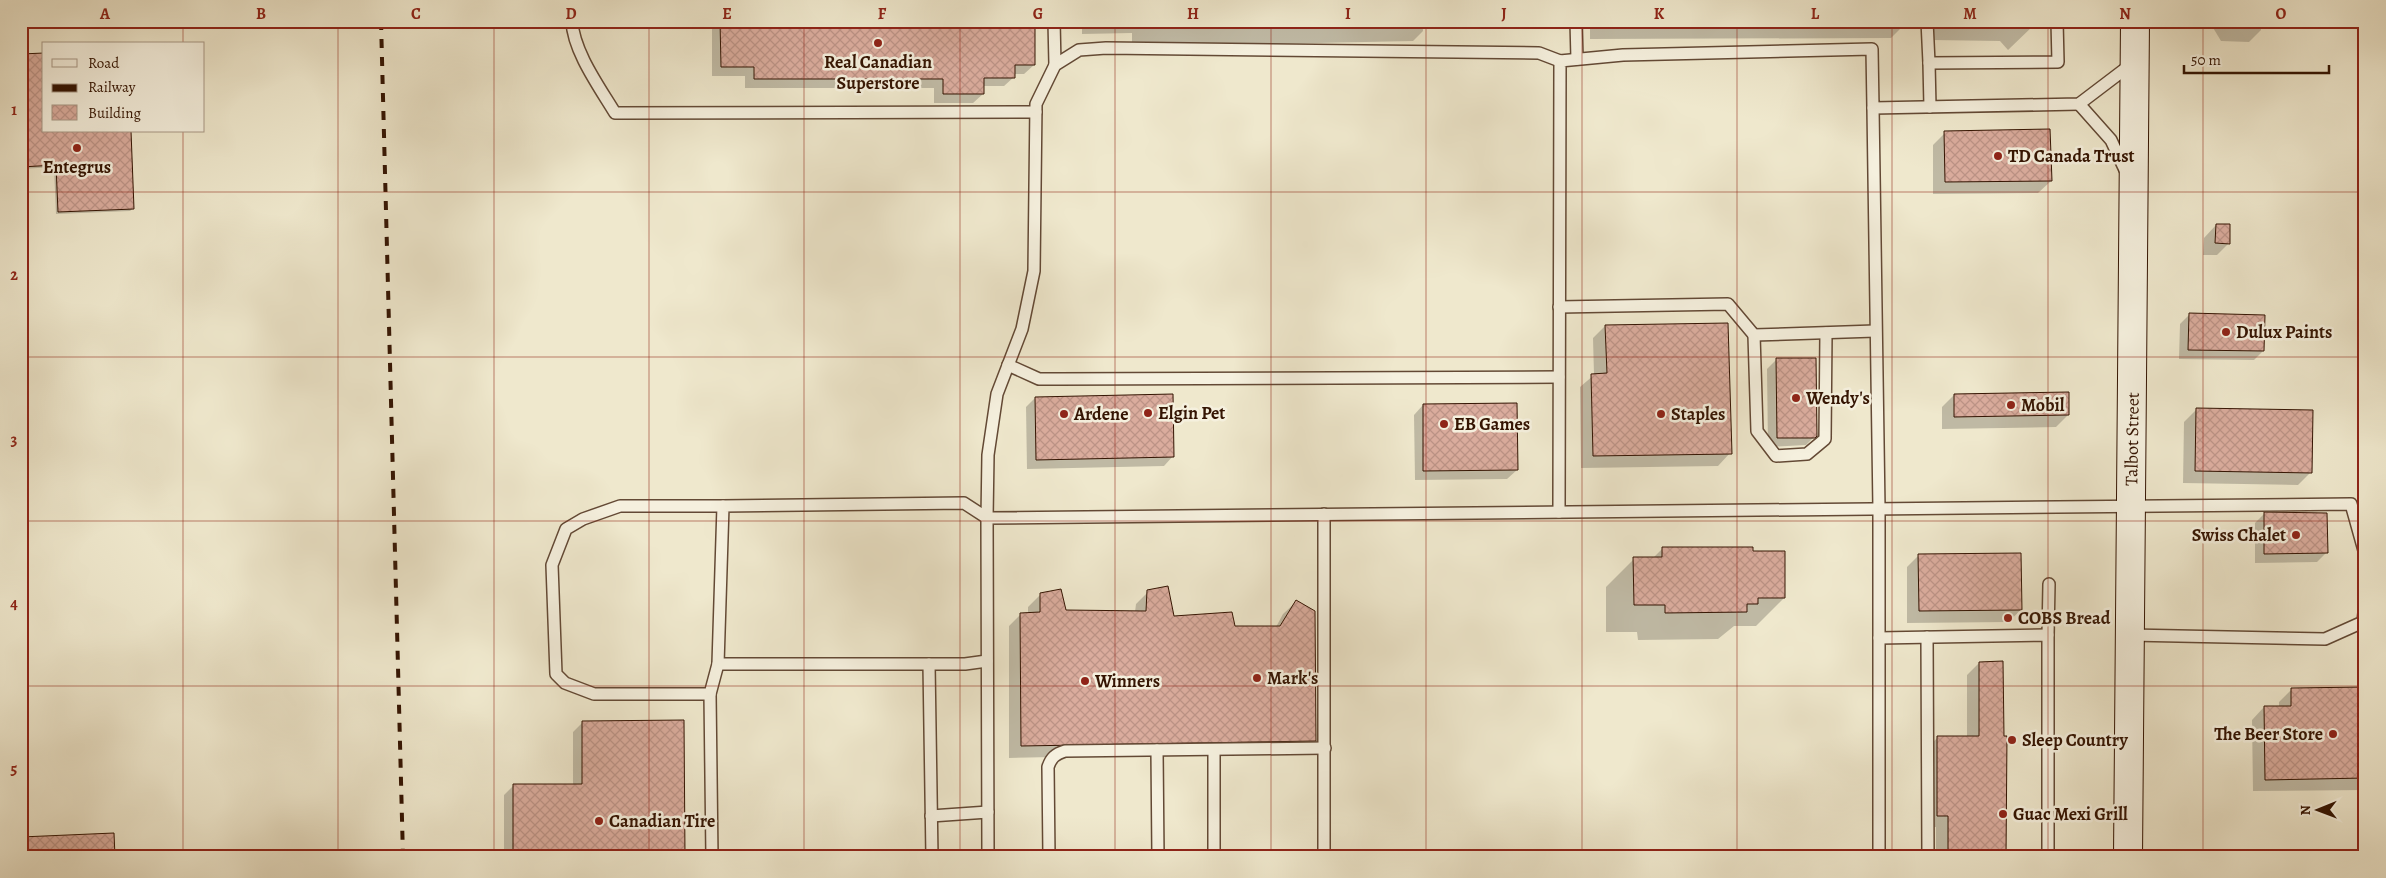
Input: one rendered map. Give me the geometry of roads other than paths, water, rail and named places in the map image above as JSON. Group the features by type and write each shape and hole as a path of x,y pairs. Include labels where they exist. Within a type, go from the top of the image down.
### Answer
{"main road":[{"name":"Talbot Street","path":"2128,857 2135,21"}],"lane":[{"path":"572,21 573,30 588,67 615,113 1036,112"},
{"path":"988,857 988,454 998,394 1022,329 1034,271 1036,104 1055,65 1054,21"},
{"path":"1576,21 1577,59"},
{"path":"1927,21 1930,107"},
{"path":"1929,63 2058,62 2057,21"},
{"path":"1055,65 1079,50 1106,48 1539,53 1560,61 1623,55 1872,49 1879,509 1880,857"},
{"path":"1559,512 1560,61"},
{"path":"1873,108 2079,104 2135,62"},
{"path":"2079,104 2111,140 2134,189"},
{"path":"1559,307 1728,304 1754,335 1757,431 1776,456 1807,454 1825,440 1826,333"},
{"path":"1754,335 1876,331"},
{"path":"1008,366 1038,378 1058,379 1559,377"},
{"path":"710,694 594,694 565,683 556,674 552,565 566,529 582,519 620,506 964,504 987,518 2352,504 2365,554"},
{"path":"712,857 710,694 718,664 723,506"},
{"path":"1324,514 1324,857"},
{"path":"2048,857 2049,584"},
{"path":"2130,635 2325,639 2363,622 2365,604"},
{"path":"1879,638 2048,635"},
{"path":"1927,637 1928,857"},
{"path":"718,664 929,664 987,662"},
{"path":"929,664 932,857"},
{"path":"1049,857 1048,767 1057,753 1065,751 1325,748"},
{"path":"1157,750 1158,857"},
{"path":"1214,750 1214,857"},
{"path":"931,816 988,812"}],"railway":[{"path":"381,21 403,857"}],"place":[{"name":"Real Canadian Superstore","path":"878,43"},
{"name":"Entegrus","path":"77,148"},
{"name":"TD Canada Trust","path":"1998,156"},
{"name":"Dulux Paints","path":"2226,332"},
{"name":"Wendy's","path":"1796,398"},
{"name":"Mobil","path":"2011,405"},
{"name":"Elgin Pet","path":"1148,413"},
{"name":"Ardene","path":"1064,414"},
{"name":"Staples","path":"1661,414"},
{"name":"EB Games","path":"1444,424"},
{"name":"Swiss Chalet","path":"2296,535"},
{"name":"COBS Bread","path":"2008,618"},
{"name":"Mark's","path":"1257,678"},
{"name":"Winners","path":"1085,681"},
{"name":"The Beer Store","path":"2333,734"},
{"name":"Sleep Country","path":"2012,740"},
{"name":"Guac Mexi Grill","path":"2003,814"},
{"name":"Canadian Tire","path":"599,821"}]}
